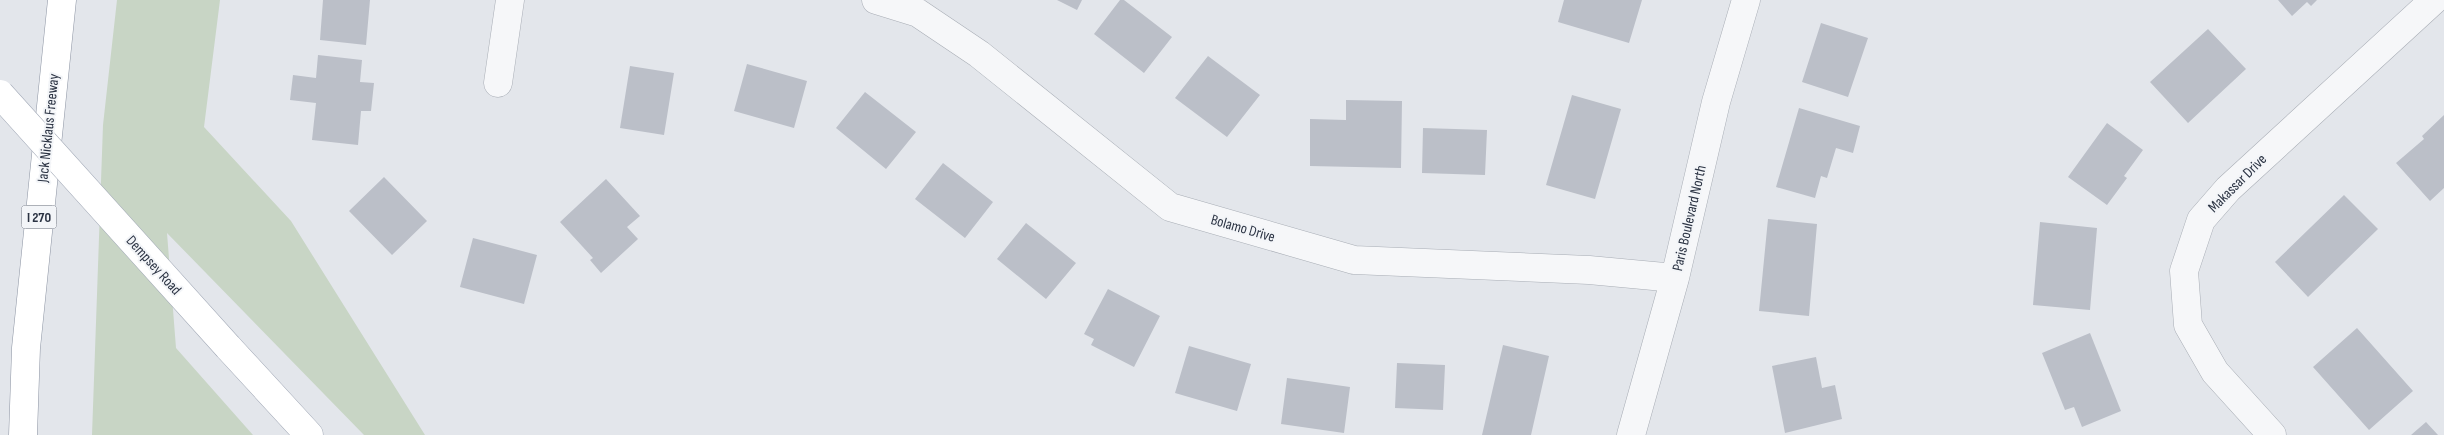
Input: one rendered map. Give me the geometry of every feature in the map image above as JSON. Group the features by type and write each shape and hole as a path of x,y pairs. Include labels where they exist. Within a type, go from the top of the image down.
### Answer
{"main road":[{"name":"Jack Nicklaus Freeway","path":"22,435 27,338 62,0"},
{"name":"Dempsey Road","path":"0,94 309,435"}],"street":[{"path":"498,83 510,0"},
{"name":"Bolamo Drive","path":"876,0 921,6 1170,207 1354,260 1589,270 1675,278"},
{"name":"Paris Boulevard North","path":"1631,435 1675,278 1716,102 1746,0"},
{"name":"Makassar Drive","path":"2272,435 2215,372 2188,325 2184,271 2201,220 2228,189 2434,0"}],"green space":[{"path":"117,0 220,0 204,127 291,221 425,435 364,435 167,233 176,348 253,435 92,435 103,125"}],"building":[{"path":"323,0 370,0 366,45 320,40"},
{"path":"1057,0 1082,0 1077,10"},
{"path":"1120,0 1124,0 1172,37 1144,73 1094,34"},
{"path":"1564,0 1642,0 1629,43 1558,22"},
{"path":"2278,0 2317,0 2311,6 2307,2 2292,16"},
{"path":"1821,23 1868,38 1848,97 1802,82"},
{"path":"2208,29 2246,69 2188,123 2150,82"},
{"path":"318,55 362,60 360,82 374,83 371,111 361,111 358,145 312,140 316,103 290,100 293,75 316,78"},
{"path":"1208,56 1260,95 1227,137 1175,98"},
{"path":"747,64 807,81 794,128 734,111"},
{"path":"630,66 674,73 664,135 620,128"},
{"path":"865,92 916,132 886,169 836,128"},
{"path":"1572,95 1621,109 1595,199 1546,185"},
{"path":"1346,100 1402,101 1401,168 1310,166 1310,119 1346,120"},
{"path":"1799,108 1860,126 1853,153 1836,148 1827,178 1821,176 1815,198 1776,187"},
{"path":"2444,115 2444,188 2430,201 2396,163 2424,139 2422,136"},
{"path":"2107,123 2143,150 2124,176 2127,178 2107,205 2068,177"},
{"path":"1423,128 1487,130 1485,175 1422,173"},
{"path":"943,163 993,202 965,238 915,199"},
{"path":"384,177 427,221 392,255 349,211"},
{"path":"606,179 640,216 627,227 638,239 601,273 590,260 593,258 560,222"},
{"path":"2344,195 2378,229 2308,297 2275,262"},
{"path":"1768,219 1817,224 1809,316 1759,311"},
{"path":"2040,222 2097,228 2090,310 2033,305"},
{"path":"1026,223 1076,263 1046,299 997,259"},
{"path":"473,238 537,255 524,304 460,287"},
{"path":"1108,289 1160,316 1134,367 1091,345 1094,339 1084,334"},
{"path":"2357,328 2413,391 2369,430 2313,367"},
{"path":"2090,333 2121,411 2082,427 2074,407 2065,410 2042,353"},
{"path":"1503,345 1549,356 1531,435 1482,435"},
{"path":"1189,346 1251,364 1237,411 1175,393"},
{"path":"1816,357 1822,388 1835,385 1842,419 1785,433 1772,366"},
{"path":"1397,363 1445,365 1443,410 1395,408"},
{"path":"1287,378 1350,387 1344,433 1281,424"},
{"path":"2426,422 2438,435 2411,435"}]}
